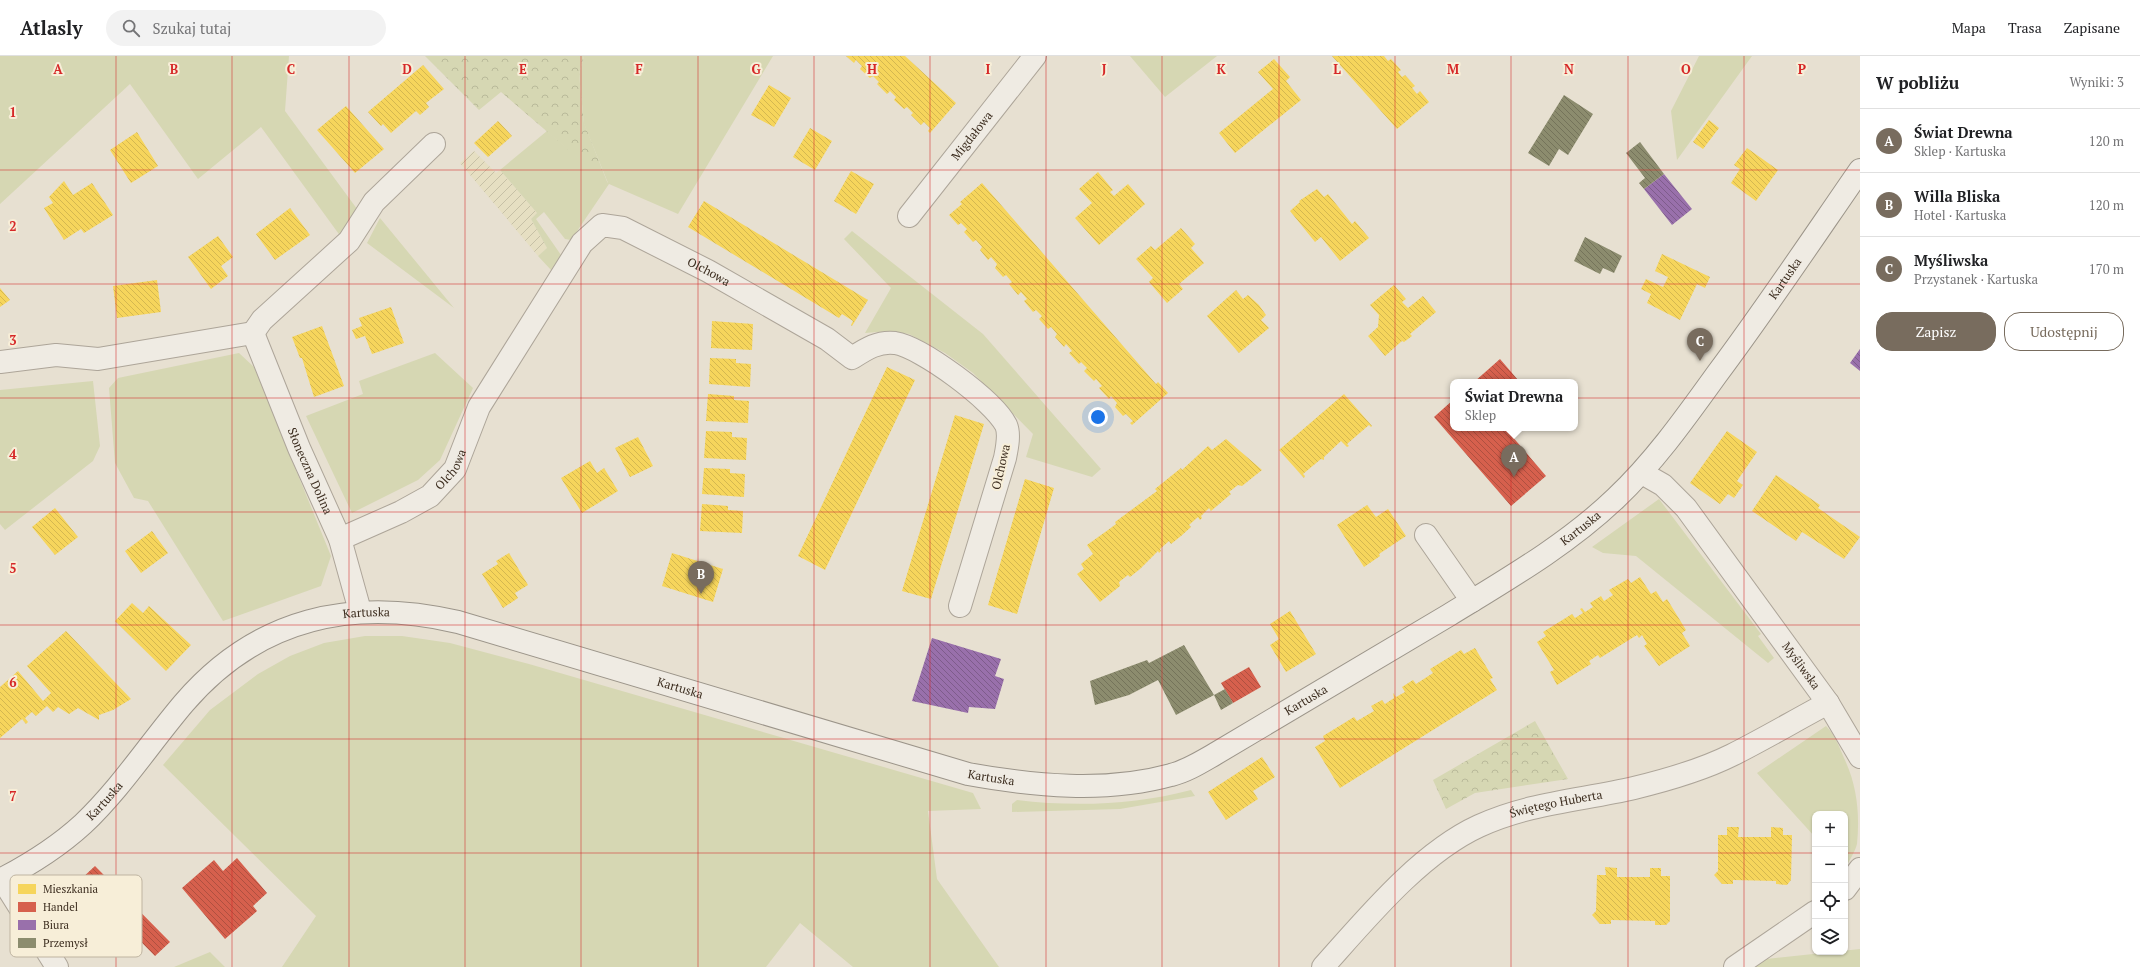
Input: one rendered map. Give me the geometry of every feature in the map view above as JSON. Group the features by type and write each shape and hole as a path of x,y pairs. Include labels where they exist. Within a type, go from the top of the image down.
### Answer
{"street":[{"name":"Migdałowa","path":"909,216 1035,56"},
{"path":"0,362 56,355 98,359 253,333 262,320 349,240 374,202 434,144"},
{"name":"Kartuska","path":"1,879 58,844 81,826 99,808 184,702 210,676 238,654 269,636 299,624 329,615 360,611 411,612 458,622 968,774 1022,782 1094,785 1153,780 1191,767 1472,601 1540,558 1584,526 1642,473 1674,433 1770,302 1860,170"},
{"name":"Olchowa","path":"340,540 401,512 430,496 455,469 479,407 582,243 602,225 623,228 708,271 827,339 852,358 867,348 882,343 908,346 946,370 978,394 998,415 1006,426 1008,441 1005,458 960,606"},
{"name":"Słoneczna Dolina","path":"253,333 299,448 340,540 360,611"},
{"name":"Myśliwska","path":"1642,473 1663,485 1686,508 1828,703 1860,757"},
{"path":"1426,535 1472,601"},
{"name":"Świętego Huberta","path":"1323,967 1380,903 1439,849 1479,826 1537,806 1634,788 1688,772 1731,755 1828,703"},
{"path":"1848,885 1860,869"},
{"path":"1,879 10,893"},
{"path":"1735,967 1812,914"},
{"path":"51,957 57,967"}],"shaded area":[{"path":"474,151 496,173 500,170 537,213 531,219 547,248 538,256 460,163"}],"green space":[{"path":"0,56 289,56 285,111 360,213 341,237 261,127 198,179 130,84 0,204"},
{"path":"425,56 584,56 579,74 584,123 608,184 501,92 479,110"},
{"path":"584,56 773,56 678,214 609,184 571,240 565,239 544,212 536,219 561,255 551,270 538,256 547,248 531,219 537,213 500,170 547,131 608,183 584,124 579,74"},
{"path":"1130,56 1217,56 1165,97"},
{"path":"1699,56 1752,56 1677,160 1671,111"},
{"path":"380,218 454,308 367,243"},
{"path":"852,231 983,334 1101,469 1092,477 1026,457 1033,434 973,373 945,353 909,334 890,331 865,333 891,288 844,239"},
{"path":"239,353 254,367 331,556 321,586 223,621 148,501 134,498 115,463 109,388 118,378"},
{"path":"435,353 473,388 440,460 418,480 352,513 306,416 363,394 359,381"},
{"path":"93,381 100,446 93,461 5,530 0,524 0,390"},
{"path":"1659,499 1761,634 1758,636 1774,658 1768,663 1636,556 1603,553 1592,547"},
{"path":"365,636 402,636 450,643 529,664 973,793 981,809 928,811 937,879 999,967 853,967 800,923 766,967 282,967 316,916 163,765 210,710 258,674 290,656 324,643"},
{"path":"1535,721 1568,779 1475,793 1446,809 1433,780"},
{"path":"1826,726 1836,741 1848,768 1855,789 1858,811 1857,844 1848,863 1848,811 1812,811 1812,834 1757,773"},
{"path":"1191,790 1195,796 1120,809 1012,812 1012,804 1017,800 1060,804 1126,802"},
{"path":"1860,949 1860,967 1749,967 1766,959 1812,954 1848,955 1848,950"},
{"path":"210,952 225,967 174,967"}],"building: Mieszkania":[{"path":"846,56 905,56 956,103 930,133 928,131 930,128 924,122 921,125 911,115 913,113 907,107 904,109 894,100 896,97 890,91 887,94 877,84 879,82 873,76 870,78 860,69 862,66 856,60 854,63"},
{"path":"1332,56 1384,56 1388,61 1391,59 1401,70 1398,72 1402,77 1405,75 1415,86 1412,88 1417,94 1420,91 1429,102 1397,129"},
{"path":"1274,59 1290,77 1286,81 1301,100 1235,153 1219,133 1273,89 1258,72"},
{"path":"423,65 444,89 426,103 429,107 420,115 416,111 391,133 383,124 381,126 368,112"},
{"path":"769,85 791,98 774,127 751,115"},
{"path":"346,106 384,149 355,173 317,130"},
{"path":"1709,120 1719,128 1703,149 1693,142"},
{"path":"498,121 512,136 488,157 474,143"},
{"path":"810,128 832,141 815,170 793,157"},
{"path":"137,132 158,166 131,183 110,150"},
{"path":"1747,148 1778,170 1756,201 1731,183 1740,169 1734,165"},
{"path":"851,171 874,184 856,214 834,201"},
{"path":"1098,172 1113,190 1110,192 1114,196 1128,184 1145,204 1099,245 1075,218 1092,203 1079,189"},
{"path":"64,181 73,195 92,183 113,215 84,233 81,229 64,240 44,208 53,203 49,197"},
{"path":"982,183 1156,384 1158,382 1168,393 1132,425 1130,423 1133,421 1126,414 1123,416 1115,407 1117,403 1111,396 1109,399 1099,388 1102,386 1096,379 1094,381 1084,371 1087,368 1081,362 1079,364 1069,353 1072,351 1066,344 1064,347 1055,337 1057,334 1051,327 1048,329 1039,319 1042,316 1036,310 1033,312 1024,301 1027,299 1021,292 1018,295 1009,284 1012,282 1006,275 1003,277 995,268 997,264 991,257 988,260 980,250 982,247 976,240 973,242 964,232 967,229 961,223 958,225 949,215 962,204 960,202"},
{"path":"1317,189 1324,197 1328,194 1352,224 1355,221 1369,238 1340,261 1321,237 1315,242 1290,211 1300,202 1299,201"},
{"path":"704,201 868,300 852,326 853,321 842,314 839,318 688,227"},
{"path":"290,208 310,235 275,260 256,234"},
{"path":"1181,228 1195,244 1191,248 1204,263 1179,284 1183,289 1167,303 1149,282 1153,278 1136,259 1151,246 1155,250"},
{"path":"218,236 233,257 221,266 228,276 211,289 188,257"},
{"path":"1662,254 1710,277 1705,288 1697,284 1680,320 1647,303 1651,294 1641,289 1646,279 1663,287 1668,277 1655,271"},
{"path":"157,280 161,312 117,318 113,286"},
{"path":"1394,285 1406,299 1402,302 1408,308 1423,296 1436,312 1410,334 1412,336 1404,342 1402,341 1385,356 1368,336 1378,327 1379,315 1370,305"},
{"path":"0,288 10,300 0,307"},
{"path":"1236,290 1243,299 1248,295 1259,305 1266,315 1261,320 1269,328 1239,353 1207,316"},
{"path":"391,307 404,343 372,354 365,336 356,339 352,330 362,326 359,318"},
{"path":"712,321 753,324 752,350 711,348"},
{"path":"322,326 344,386 314,397 302,358 300,358 292,337"},
{"path":"710,358 736,359 736,363 751,364 750,387 709,384"},
{"path":"887,367 915,380 825,570 798,556"},
{"path":"708,394 734,396 734,400 749,401 748,423 706,421"},
{"path":"1344,394 1372,426 1371,427 1369,425 1347,444 1349,446 1347,447 1341,441 1324,457 1324,460 1321,459 1303,474 1305,476 1304,478 1279,450"},
{"path":"955,415 984,424 931,599 902,591"},
{"path":"706,431 732,432 732,437 747,438 746,460 704,458"},
{"path":"1727,431 1757,452 1737,481 1743,485 1734,498 1728,494 1720,504 1690,483"},
{"path":"638,437 653,466 630,477 615,448"},
{"path":"1226,439 1262,470 1242,486 1238,485 1229,492 1231,494 1211,511 1209,508 1201,516 1202,518 1200,520 1198,517 1189,525 1191,527 1181,536 1171,544 1169,541 1160,549 1161,551 1159,553 1158,551 1140,569 1130,577 1128,575 1119,582 1120,586 1100,602 1077,574 1084,569 1081,564 1093,554 1087,545 1157,491 1155,489 1181,468 1182,470 1208,446 1212,450"},
{"path":"590,461 597,473 604,468 618,491 582,513 561,478"},
{"path":"704,468 730,469 730,473 745,474 744,497 702,494"},
{"path":"1776,475 1820,505 1818,508 1860,537 1844,559 1802,532 1796,541 1752,511"},
{"path":"1025,479 1054,488 1017,614 988,605"},
{"path":"702,504 728,506 728,510 743,511 742,533 700,531"},
{"path":"1367,505 1376,517 1388,509 1406,536 1379,554 1380,556 1364,567 1337,525"},
{"path":"55,508 78,537 55,555 32,527"},
{"path":"152,531 168,553 141,573 125,551"},
{"path":"509,553 528,585 515,593 518,598 503,608 482,574 498,564 496,561"},
{"path":"672,553 723,569 713,602 662,586"},
{"path":"1640,577 1651,594 1656,591 1663,602 1667,599 1686,630 1682,633 1690,646 1659,666 1644,646 1647,644 1642,635 1639,638 1637,635 1600,658 1598,655 1589,661 1591,664 1557,685 1550,672 1554,670 1537,642 1546,636 1543,632 1572,614 1575,618 1583,613 1580,609 1582,608 1585,612 1593,607 1590,603 1601,596 1604,601 1613,595 1609,590 1628,579 1631,583"},
{"path":"132,603 143,613 149,606 191,645 166,671 115,621"},
{"path":"1290,611 1316,654 1286,672 1270,645 1279,639 1270,624"},
{"path":"66,631 131,699 113,710 99,715 99,720 78,708 69,714 58,707 53,712 47,706 36,716 32,712 25,718 28,722 26,724 22,719 0,738 0,687 18,671 43,701 51,693 27,666"},
{"path":"1475,648 1493,678 1490,679 1497,690 1340,788 1315,747 1325,741 1323,736 1354,717 1357,721 1374,711 1371,706 1382,700 1385,704 1394,698 1393,693 1396,697 1405,692 1402,687 1413,680 1416,684 1433,673 1430,669 1461,650 1464,654"},
{"path":"1262,757 1275,777 1253,791 1258,799 1226,820 1208,792"},
{"path":"1727,827 1739,827 1738,837 1771,837 1771,827 1783,828 1783,835 1792,835 1791,880 1787,885 1776,884 1776,881 1733,880 1733,884 1722,884 1714,875 1718,871 1718,835 1727,835"},
{"path":"1605,867 1617,868 1617,877 1650,877 1650,868 1661,868 1661,876 1670,876 1670,921 1666,925 1655,925 1655,921 1611,920 1611,924 1600,924 1592,915 1596,911 1597,875 1606,875"}],"building: Handel":[{"path":"1500,359 1517,379 1477,379"},
{"path":"1450,403 1450,431 1508,431 1546,476 1511,506 1434,417"},
{"path":"1249,667 1261,687 1233,703 1221,683"},
{"path":"237,858 267,893 253,906 257,911 225,939 182,888 214,860 223,871"},
{"path":"95,866 104,875 85,875"},
{"path":"142,914 170,942 155,956 142,943"}],"building: Biura":[{"path":"1664,174 1692,209 1672,225 1644,189"},
{"path":"1860,349 1860,371 1850,363"},
{"path":"932,638 1001,659 995,676 1004,679 995,709 969,707 968,713 912,701"}],"building: Przemysł":[{"path":"1564,95 1593,114 1568,155 1559,149 1549,166 1528,153"},
{"path":"1640,142 1664,174 1644,189 1639,183 1645,178 1626,153"},
{"path":"1585,237 1622,256 1614,273 1603,268 1600,274 1574,261"},
{"path":"1184,645 1214,695 1176,715 1158,680 1129,695 1095,705 1090,681 1147,660 1149,663"},
{"path":"1225,689 1233,703 1221,710 1214,695"}],"place":[{"name":"Myśliwska","path":"1700,361"},
{"name":"Świat Drewna","path":"1514,477"},
{"name":"Willa Bliska","path":"701,594"}]}
